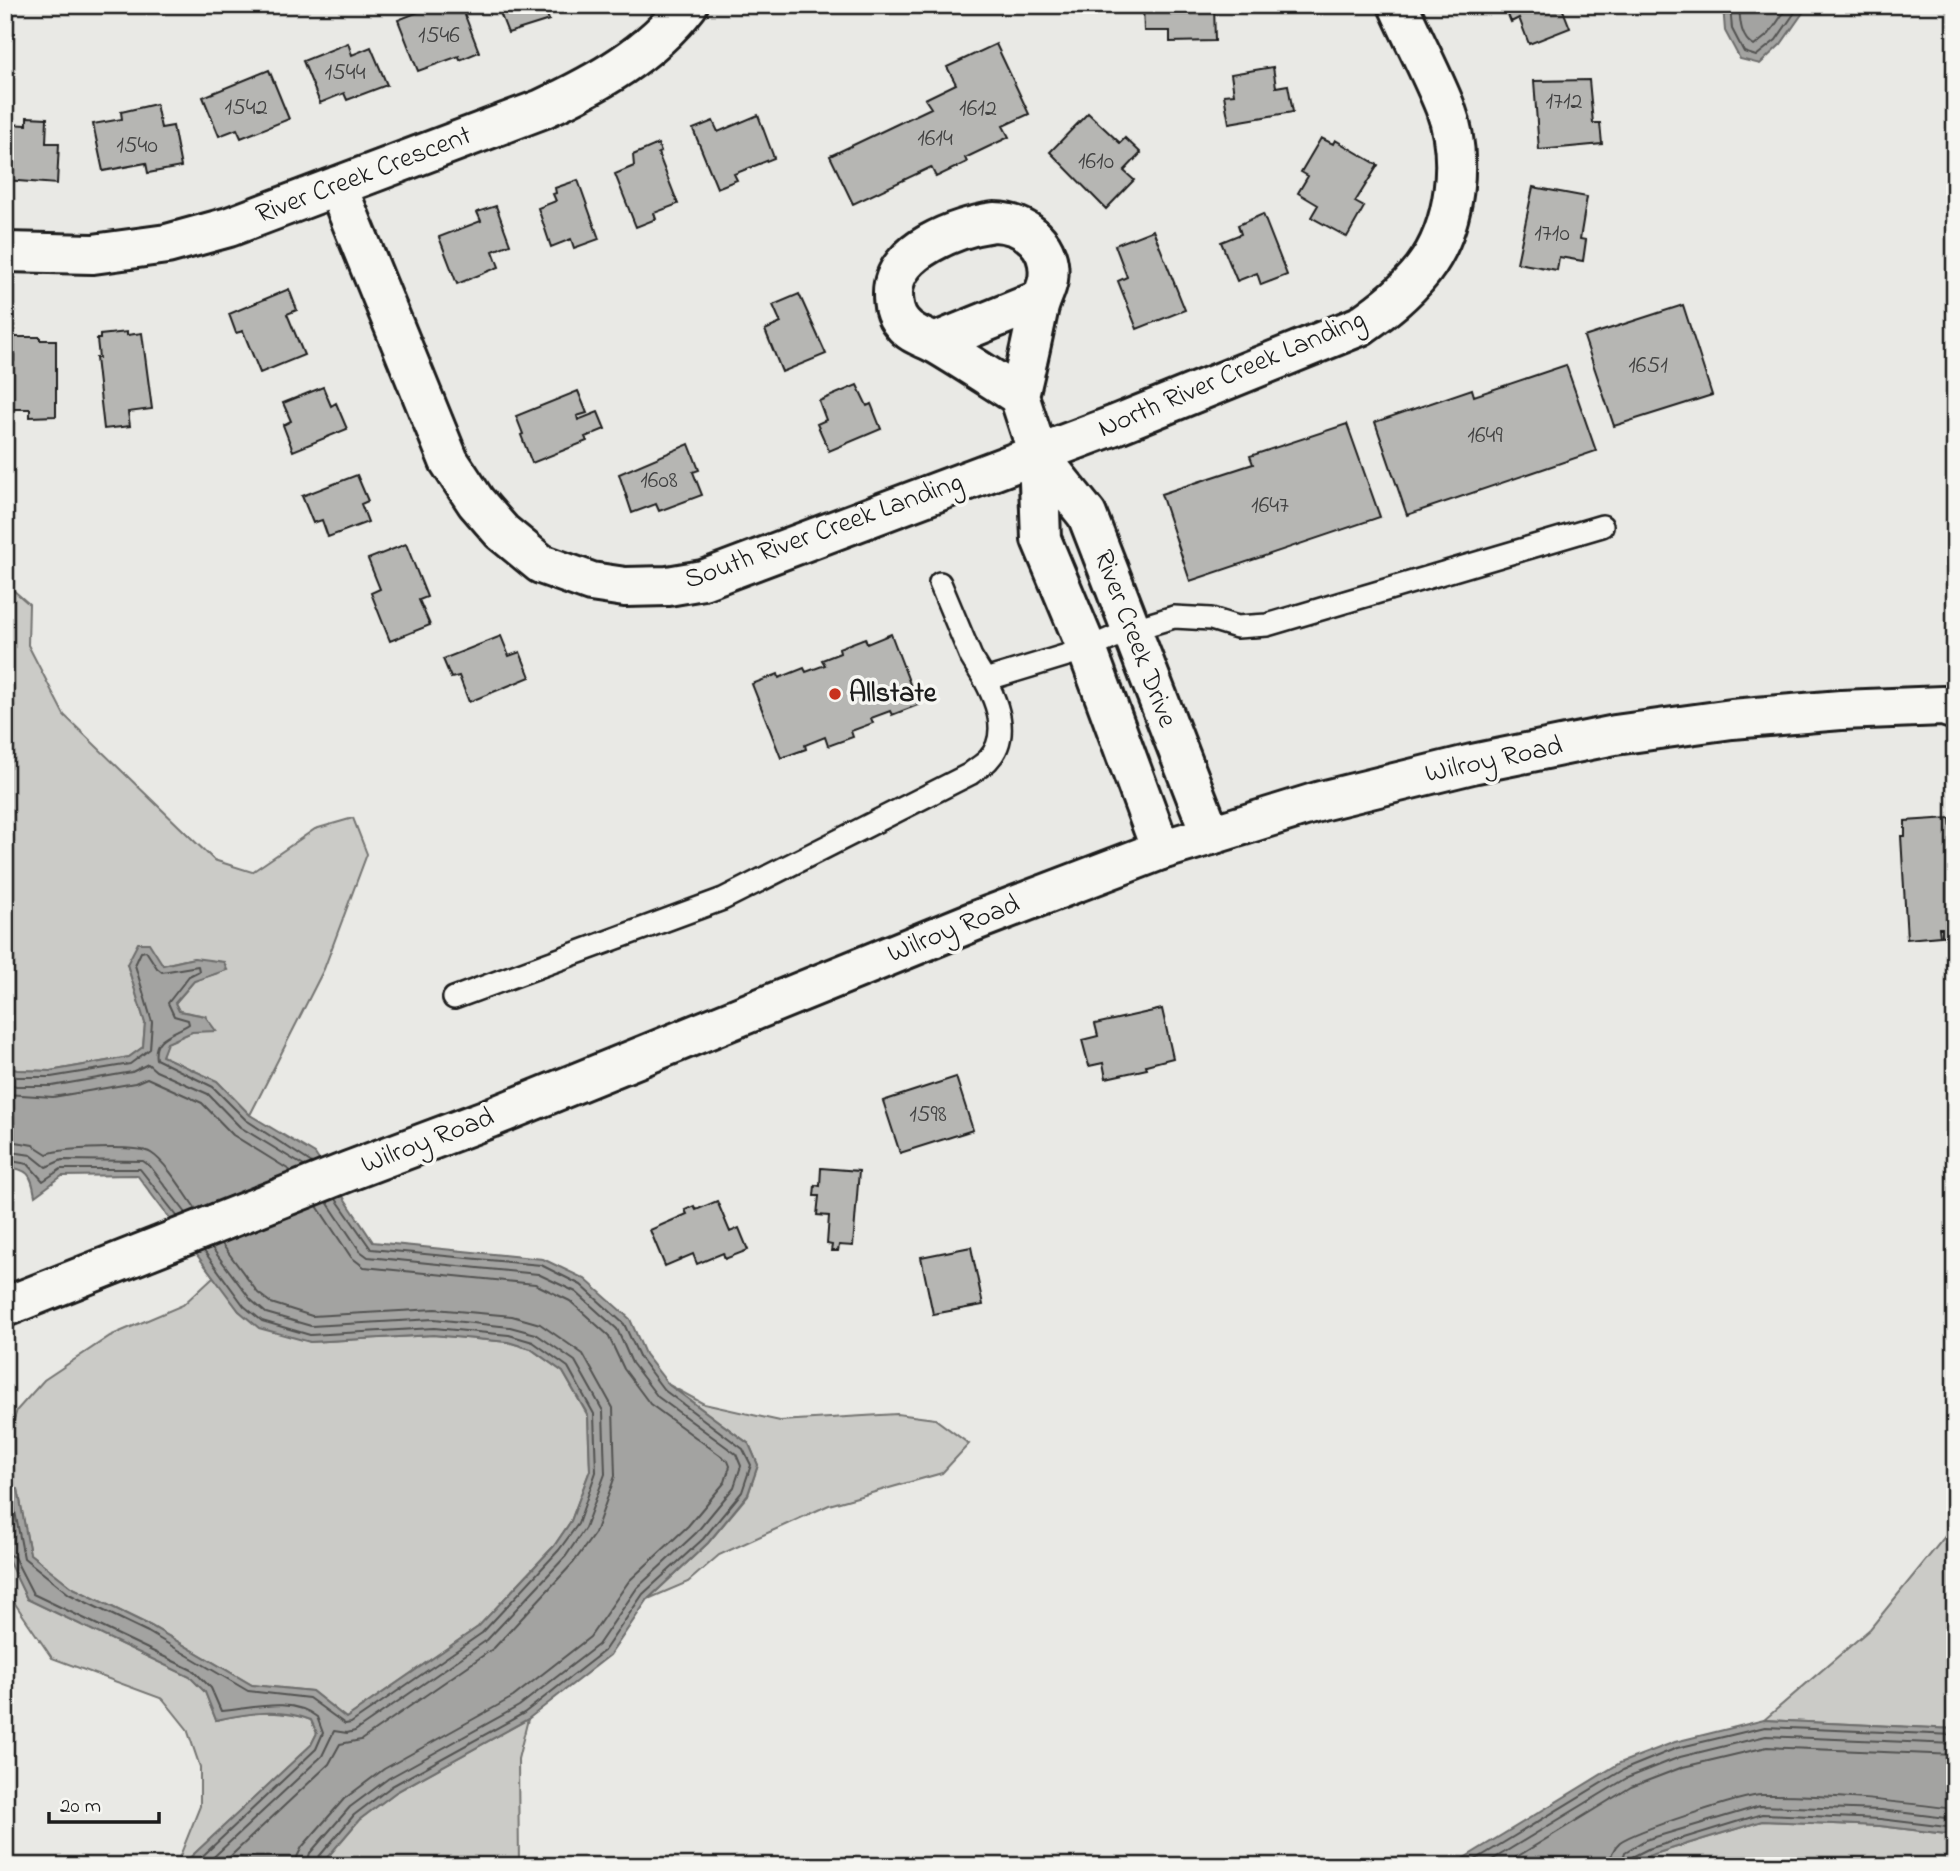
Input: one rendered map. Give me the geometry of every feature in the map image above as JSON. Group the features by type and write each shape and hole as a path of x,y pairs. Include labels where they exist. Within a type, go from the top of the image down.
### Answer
{"street":[{"name":"River Creek Crescent","path":"5,252 93,254 167,244 229,227 542,109 592,86 637,55 677,19 688,5"},
{"name":"North River Creek Landing","path":"1038,454 1360,326 1393,303 1424,268 1443,233 1453,195 1454,147 1446,109 1398,5"},
{"name":"South River Creek Landing","path":"337,186 449,461 476,502 502,533 541,564 591,582 625,587 668,586 703,580 1038,454"},
{"path":"1009,223 1028,231 1045,251 1049,268 1047,284 1040,300 1019,396 934,343 917,337 902,324 893,305 893,284 901,265 933,242 978,224 1009,223"},
{"path":"934,343 1040,300"},
{"name":"River Creek Drive","path":"1019,396 1038,454 1041,539 1087,649 1161,850"},
{"name":"River Creek Drive","path":"1038,454 1087,515 1211,835"},
{"name":"Wilroy Road","path":"5,1307 490,1118 975,921 1161,850 1321,801 1459,767 1615,736 1732,719 1951,705"}],"lane":[{"path":"985,680 1087,649 1131,630 1174,617 1211,619 1237,627 1267,625 1602,526"},
{"path":"454,998 723,899 970,774 989,759 999,741 1000,720 996,700 971,657 940,583"}],"shaded area":[{"path":"5,583 29,604 28,645 64,715 214,860 252,872 315,829 353,818 367,854 324,969 250,1115 217,1081 162,1056 166,1043 192,1032 205,1016 179,1011 175,1003 194,981 226,970 194,958 163,965 127,964 145,1023 143,1047 129,1057 50,1071 5,1067"},
{"path":"214,1276 239,1311 310,1342 433,1335 508,1342 531,1349 563,1372 588,1416 590,1470 571,1521 554,1546 478,1627 346,1718 312,1691 252,1685 151,1626 73,1588 30,1554 18,1489 5,1486 5,1449 17,1410 44,1380 110,1336 183,1305"},
{"path":"669,1385 704,1404 780,1421 897,1414 935,1419 969,1444 942,1473 829,1505 719,1555 688,1582 648,1599 708,1543 748,1495 758,1465 749,1444"},
{"path":"1955,1524 1955,1729 1764,1720 1870,1629"},
{"path":"5,1552 27,1599 190,1677 205,1692 216,1720 264,1713 299,1716 311,1720 317,1733 311,1745 181,1866 176,1866 200,1806 200,1767 187,1729 163,1699 52,1658 5,1589"},
{"path":"528,1719 518,1759 519,1866 320,1866 359,1820 396,1792"},
{"path":"1762,1821 1880,1826 1955,1835 1955,1866 1631,1866 1651,1855"}],"water":[{"path":"1723,5 1807,7 1781,44 1760,64 1740,59 1725,31"},
{"path":"138,943 149,943 163,965 194,958 224,962 227,970 194,981 175,1003 179,1011 205,1016 216,1031 192,1032 167,1043 162,1056 217,1081 250,1115 315,1154 373,1242 543,1259 585,1279 630,1319 645,1354 669,1385 749,1444 758,1465 748,1494 708,1543 648,1599 610,1655 528,1719 396,1792 359,1820 320,1866 181,1866 311,1745 317,1733 311,1720 287,1714 264,1713 216,1720 205,1692 190,1677 27,1599 5,1554 5,1486 18,1489 30,1554 73,1588 151,1626 252,1685 312,1691 346,1718 478,1627 554,1546 571,1521 590,1470 588,1415 563,1372 531,1349 508,1342 433,1335 310,1342 259,1328 239,1311 137,1175 62,1176 35,1196 28,1174 5,1166 5,1067 50,1071 129,1057 143,1047 145,1023 127,964"},
{"path":"1764,1720 1955,1729 1955,1835 1880,1826 1762,1821 1651,1855 1631,1866 1451,1866 1620,1763 1675,1742"}],"building":[{"path":"436,5 461,5 479,52 460,60 459,56 418,71 398,20"},
{"path":"497,5 564,5 546,12 549,20 508,33"},
{"path":"1143,5 1214,5 1215,41 1170,42 1170,31 1144,31"},
{"path":"1504,5 1561,5 1570,28 1529,44 1519,18 1511,22"},
{"path":"348,43 352,55 371,47 387,85 347,100 344,93 320,103 303,61"},
{"path":"996,44 1029,114 1003,126 1009,137 965,158 967,162 936,177 931,167 853,204 830,156 931,108 925,99 956,84 947,67"},
{"path":"1273,67 1276,87 1288,85 1293,112 1229,123 1224,95 1234,94 1231,74"},
{"path":"269,70 289,119 241,138 237,129 219,136 203,97"},
{"path":"1589,80 1593,123 1600,123 1602,144 1539,150 1534,81"},
{"path":"156,104 161,128 173,126 181,167 148,173 146,163 103,171 93,124 122,119 121,112"},
{"path":"1088,113 1120,143 1125,138 1141,153 1124,171 1134,180 1106,209 1050,152"},
{"path":"758,115 774,158 734,174 737,180 717,188 693,129 713,121 718,132"},
{"path":"27,117 47,118 46,143 59,143 57,184 5,180 5,124 27,125"},
{"path":"1321,138 1333,144 1335,140 1378,165 1355,202 1364,207 1347,237 1311,217 1318,205 1298,193 1308,176 1301,172"},
{"path":"658,144 661,152 658,153 678,204 654,213 656,219 636,227 615,174 634,166 633,155"},
{"path":"578,180 599,239 574,248 571,239 551,247 538,208 556,201 553,194 556,193 555,188"},
{"path":"1533,187 1587,197 1580,239 1586,240 1583,261 1559,257 1557,270 1517,263"},
{"path":"496,206 510,244 493,251 499,267 457,284 439,237 481,221 477,212"},
{"path":"1263,214 1287,275 1261,285 1257,273 1237,281 1221,242 1241,234 1238,225"},
{"path":"1153,230 1185,310 1137,329 1118,281 1127,277 1115,245"},
{"path":"289,289 297,310 287,314 304,355 260,373 243,331 236,333 229,314"},
{"path":"799,294 826,354 782,372 765,330 781,323 773,305"},
{"path":"1683,305 1712,395 1614,426 1584,337"},
{"path":"127,332 127,335 142,333 152,409 128,412 130,426 104,429 96,358 99,358 97,339 100,339 100,335"},
{"path":"14,337 56,340 56,416 30,417 30,409 5,409 5,362 14,361"},
{"path":"1566,365 1596,451 1407,515 1375,422 1472,389 1474,396"},
{"path":"857,385 867,406 871,404 881,429 829,451 817,424 826,420 819,401"},
{"path":"323,387 331,406 336,403 347,429 293,451 283,425 291,421 283,403"},
{"path":"578,391 587,413 577,416 578,420 598,412 605,429 585,437 587,441 532,463 516,416"},
{"path":"1347,424 1380,517 1190,581 1161,494 1253,464 1250,456"},
{"path":"689,444 699,470 693,472 702,495 659,511 656,504 632,513 619,474"},
{"path":"357,475 368,501 361,504 368,522 328,537 322,520 313,523 302,496"},
{"path":"406,544 427,597 419,600 430,625 390,641 371,593 380,589 368,559"},
{"name":"Allstate","path":"891,634 918,705 892,715 890,711 871,718 873,723 851,731 853,737 828,746 825,737 805,745 806,749 781,758 752,684 778,674 779,678 804,668 806,672 825,665 822,660 840,653 839,648 865,638 867,644"},
{"path":"501,636 509,656 520,652 530,677 469,702 459,676 451,678 443,659"},
{"path":"1950,818 1951,831 1954,831 1955,837 1955,935 1942,936 1942,928 1939,928 1940,936 1907,939 1901,836 1905,836 1905,821"},
{"path":"1162,1009 1173,1058 1146,1065 1147,1069 1106,1078 1103,1063 1089,1066 1082,1040 1098,1036 1095,1024"},
{"path":"956,1077 973,1130 900,1153 883,1101"},
{"path":"821,1168 859,1171 853,1246 839,1245 838,1251 831,1251 832,1245 827,1244 829,1216 817,1215 819,1196 814,1196 815,1185 820,1186"},
{"path":"717,1201 730,1232 739,1228 748,1250 725,1259 723,1253 697,1264 693,1254 665,1266 650,1230 687,1214 685,1210 694,1206 696,1210"},
{"path":"971,1247 983,1305 933,1314 921,1257"}],"place":[{"name":"Allstate","path":"835,694"}]}
